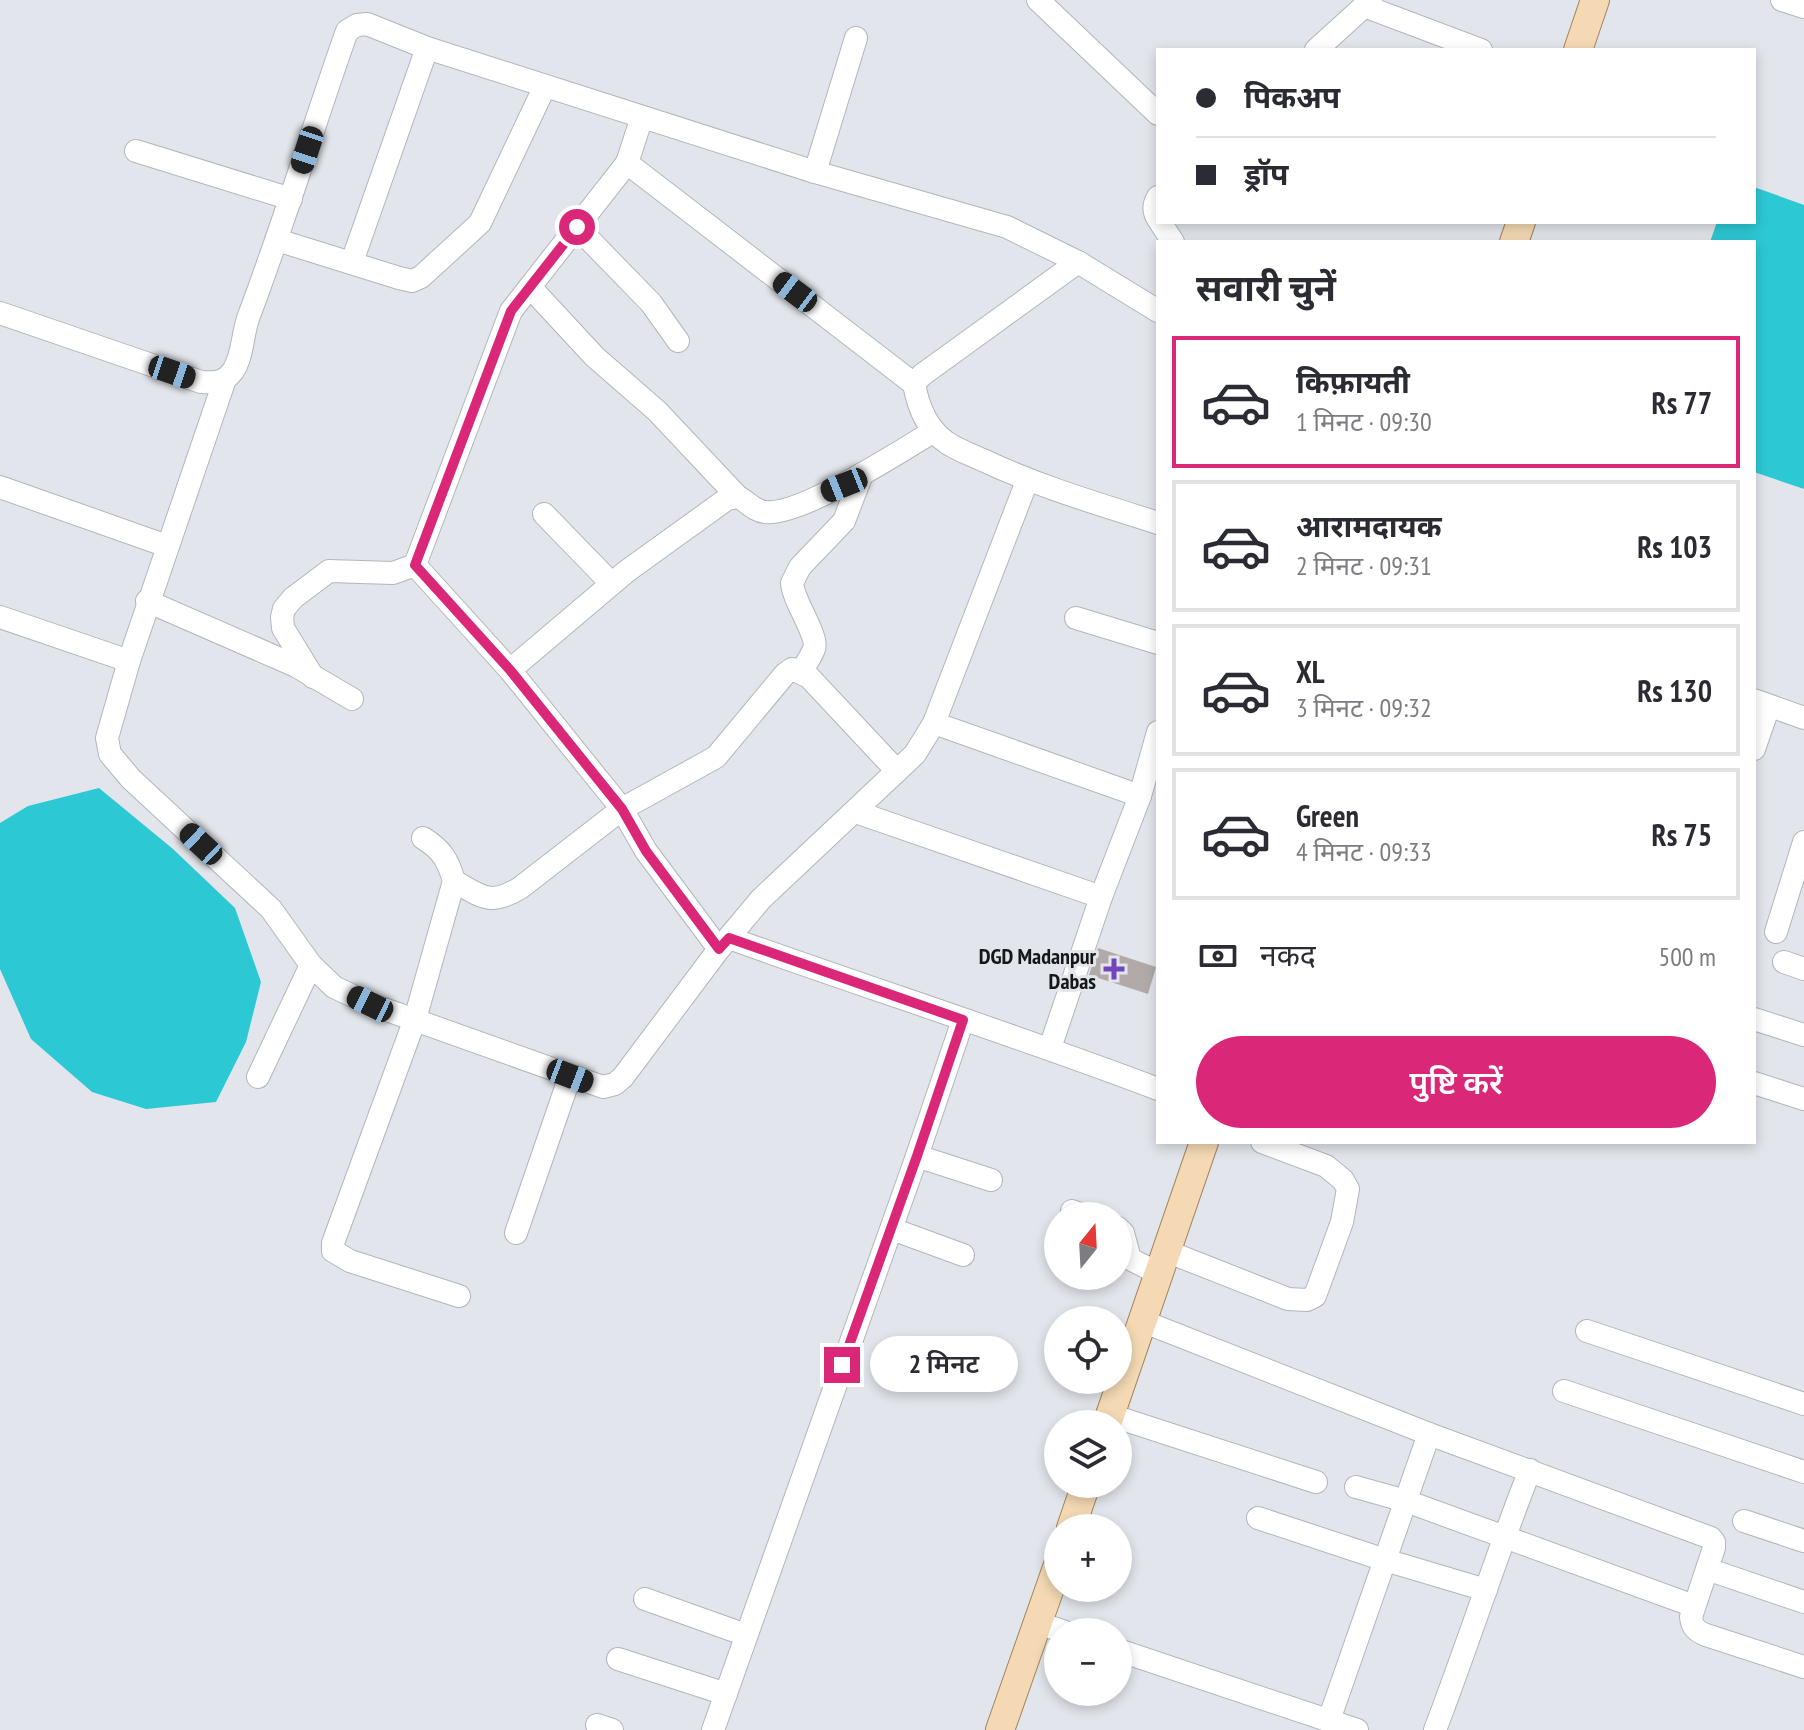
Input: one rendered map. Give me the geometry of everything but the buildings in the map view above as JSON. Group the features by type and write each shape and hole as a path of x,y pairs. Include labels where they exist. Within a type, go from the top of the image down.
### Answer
{"main road":[{"path":"1579,48 1595,0"},
{"path":"1112,1410 1203,1144"},
{"path":"1000,1730 1045,1602"}],"street":[{"path":"1038,0 1156,112"},
{"path":"1782,0 1804,7"},
{"path":"1318,48 1368,3 1476,48"},
{"path":"1027,481 934,723 915,754 761,899 615,1084 603,1087 570,1076 370,1004 334,987 311,965 271,909 131,779 110,754 107,738 147,601 225,379 234,369 239,356 247,318 277,240 347,31 357,25 367,24 427,48 815,172 1007,227 1078,262 1156,310"},
{"path":"815,172 856,38"},
{"path":"352,262 427,48"},
{"path":"277,240 412,281 421,277 475,229 490,205 545,86"},
{"path":"313,677 283,628 284,609 293,598 329,571 393,573 415,565 511,311 627,163 642,117"},
{"path":"136,151 291,199"},
{"path":"627,163 914,384 925,418 947,443 1027,481 1156,522"},
{"path":"577,227 651,303 678,341"},
{"path":"914,384 922,375 1078,262"},
{"path":"530,287 595,357 657,411 738,497 756,510 767,513 796,505 844,485 934,431"},
{"path":"0,313 201,382 215,383 225,379"},
{"path":"801,672 814,651 815,643 792,583 800,567 844,521 862,474"},
{"path":"0,487 167,546"},
{"path":"510,670 611,583 716,505 738,497"},
{"path":"544,514 611,583"},
{"path":"415,565 510,670 622,809 646,851 724,943 1050,1048 1156,1088"},
{"path":"147,601 296,666 352,699"},
{"path":"0,617 129,661"},
{"path":"1076,618 1156,642"},
{"path":"454,881 488,898 502,898 520,888 622,809 716,757 792,669 809,677 897,771"},
{"path":"1756,736 1761,703 1804,718"},
{"path":"934,723 1140,796"},
{"path":"1050,1048 1101,897 1140,796 1156,739"},
{"path":"856,812 1101,897"},
{"path":"423,838 439,848 448,860 454,881 415,1019 333,1243 333,1251 350,1261 459,1296"},
{"path":"1776,932 1804,842"},
{"path":"258,1077 311,965"},
{"path":"713,1730 892,1229 963,1020"},
{"path":"1756,1020 1804,1035"},
{"path":"516,1233 570,1076"},
{"path":"1756,1084 1804,1099"},
{"path":"1132,1259 1162,1262 1288,1299 1307,1300 1315,1296 1342,1222 1348,1189 1343,1180 1326,1166 1267,1144"},
{"path":"917,1156 991,1180"},
{"path":"892,1229 963,1255"},
{"path":"1142,1321 1429,1434 1711,1538 1714,1548 1694,1606 1692,1624 1697,1631 1804,1667"},
{"path":"1587,1331 1804,1404"},
{"path":"1564,1391 1804,1472"},
{"path":"1132,1427 1316,1482"},
{"path":"1329,1720 1429,1434"},
{"path":"1435,1730 1530,1470"},
{"path":"1356,1487 1406,1501 1694,1606"},
{"path":"1258,1518 1486,1590"},
{"path":"1744,1521 1804,1541"},
{"path":"1707,1569 1804,1602"},
{"path":"645,1599 746,1635"},
{"path":"1038,1623 1044,1625"},
{"path":"1132,1655 1357,1730"},
{"path":"618,1659 726,1694"}],"water":[{"path":"1756,188 1804,205 1804,489 1756,473 1756,240 1711,240 1716,224 1756,224"},
{"path":"99,788 173,849 235,908 261,982 246,1042 216,1102 146,1109 92,1092 31,1039 0,969 0,823 28,806"}],"place":[{"name":"DGD Madanpur Dabas","path":"1114,969"}],"route":[{"path":"577,227 511,311 415,565 510,670 622,809 646,851 719,949 729,938 963,1020 842,1365"}]}
